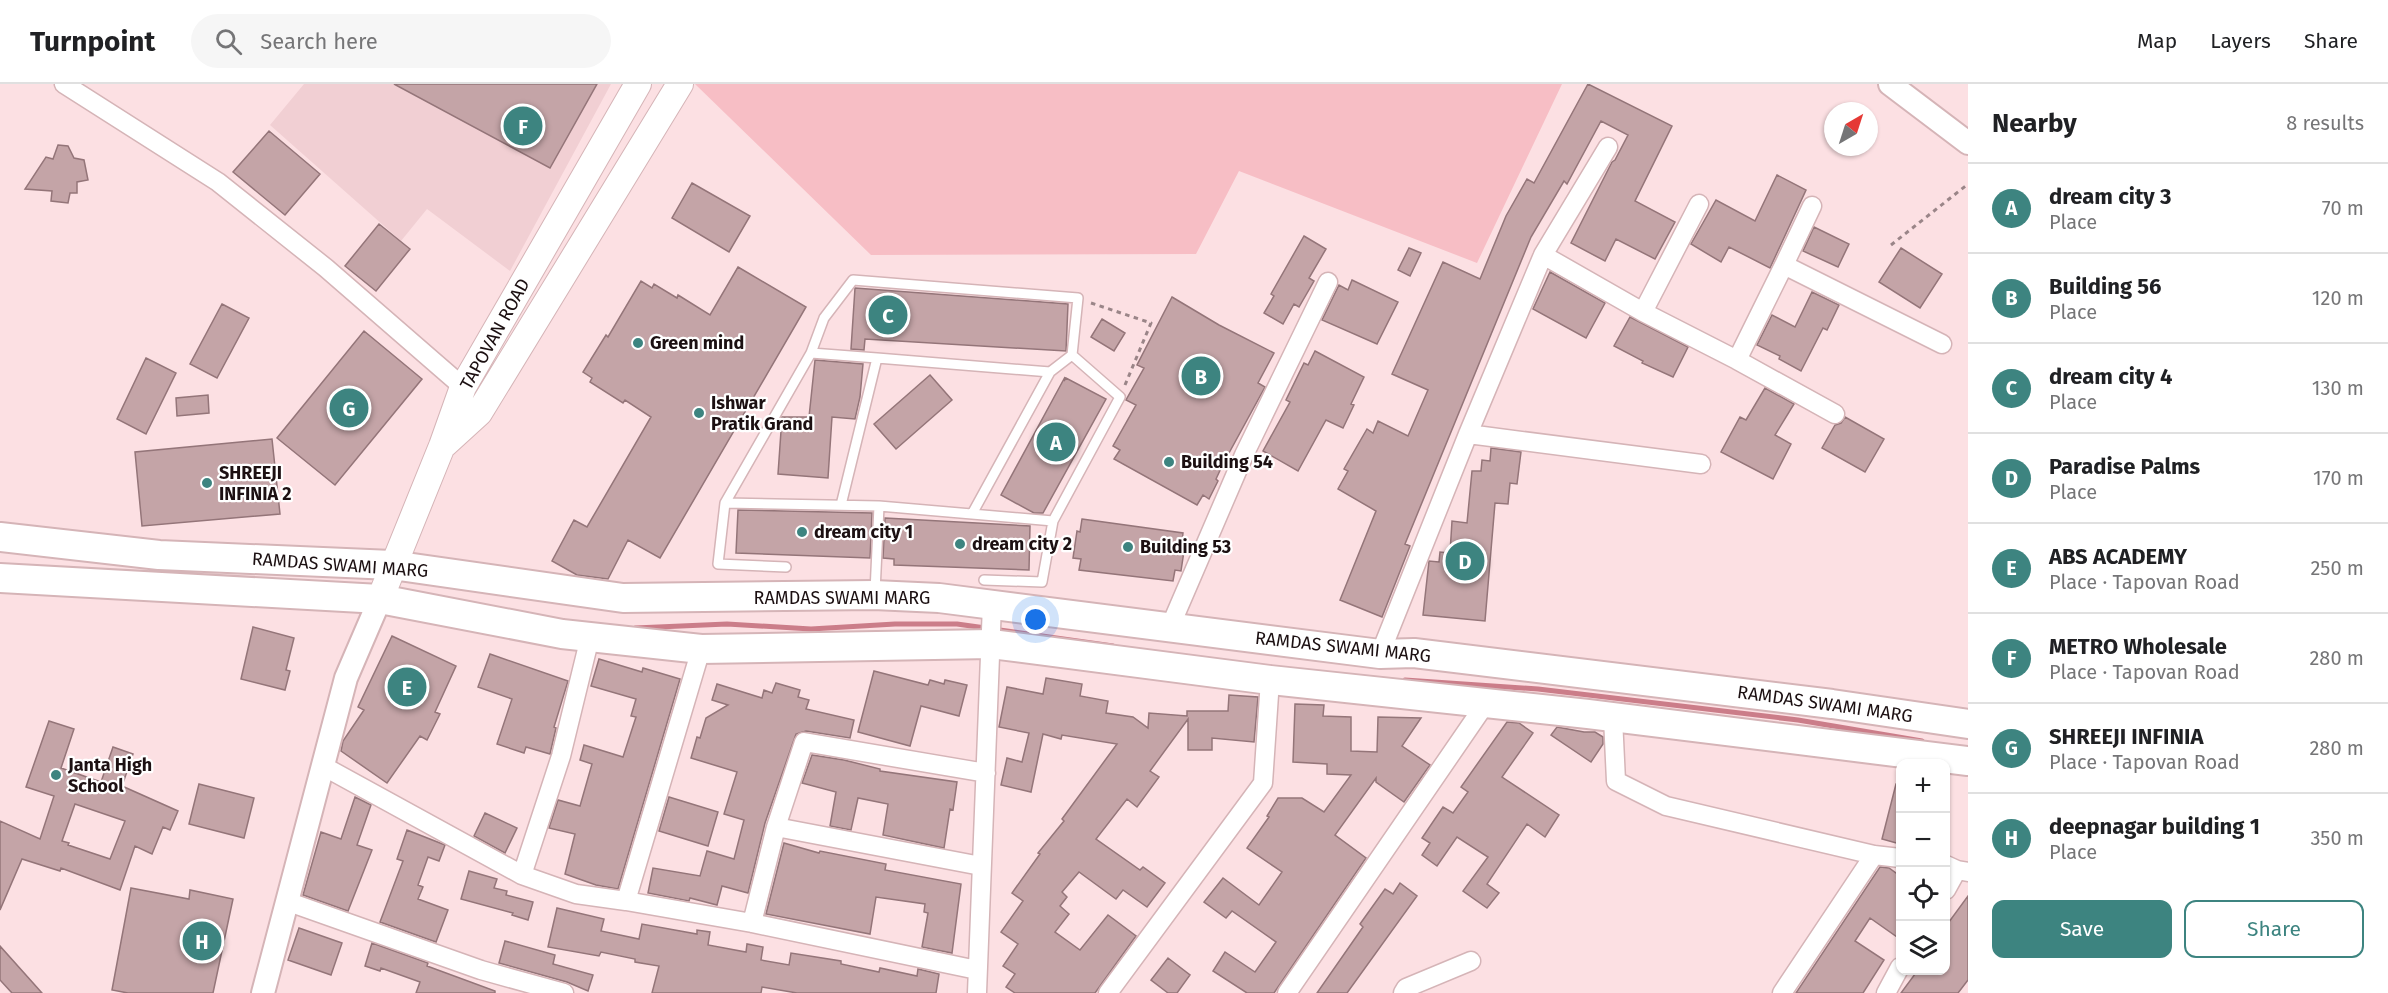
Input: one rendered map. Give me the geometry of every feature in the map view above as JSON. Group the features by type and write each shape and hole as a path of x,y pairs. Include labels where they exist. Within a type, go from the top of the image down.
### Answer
{"main road":[{"name":"TAPOVAN ROAD","path":"380,599 442,446 463,387 639,84"},
{"path":"442,446 479,414 680,84"},
{"name":"RAMDAS SWAMI MARG","path":"0,537 159,555 392,565 623,598 874,595 990,617 1170,627 1380,654 1414,653 1820,702 1968,724"},
{"path":"0,578 380,599 562,634 701,649 990,617 1270,680 1486,703 1968,761"}],"street":[{"path":"64,84 218,182 326,268 463,387"},
{"path":"1895,85 1968,143"},
{"path":"1380,654 1543,255 1608,147"},
{"path":"1643,312 1699,204"},
{"path":"1737,360 1812,206"},
{"path":"1543,255 1643,312 1835,414"},
{"path":"1784,265 1942,344"},
{"path":"1170,627 1244,455 1328,282"},
{"path":"1468,434 1701,464"},
{"path":"263,993 346,678 380,599"},
{"path":"976,993 986,773 990,617"},
{"path":"522,875 561,756 591,637"},
{"path":"626,901 701,649"},
{"path":"1107,993 1263,783 1270,680"},
{"path":"1287,993 1486,703"},
{"path":"1612,718 1616,782 1666,806 1874,855 1896,858"},
{"path":"752,923 776,827 804,742 986,773"},
{"path":"322,766 522,875 576,894 752,923 977,970"},
{"path":"776,827 981,866"},
{"path":"1782,993 1874,855"},
{"path":"1950,882 1957,869"},
{"path":"286,901 481,970 564,993"},
{"path":"1403,993 1406,988 1471,961"},
{"path":"1886,993 1896,974"}],"lane":[{"path":"786,567 718,564 725,503 811,352 824,318 853,280 1078,298 1072,355 1050,372 972,514"},
{"path":"811,352 1050,372"},
{"path":"990,617 1042,582 1053,521 1120,397 1072,355"},
{"path":"841,505 876,358"},
{"path":"725,503 879,506 1053,521"},
{"path":"874,595 879,506"}],"path":[{"path":"1891,245 1968,184"},
{"path":"1078,298 1151,323 1120,397"}],"shaded area":[{"path":"304,84 611,84 510,271 427,209 401,241 270,125"},
{"path":"695,84 1562,84 1477,263 1239,171 1196,254 871,255"}],"building":[{"path":"394,84 597,84 550,168"},
{"path":"1588,84 1672,126 1635,201 1675,222 1655,259 1616,239 1605,261 1571,243 1628,135 1601,121 1567,184 1564,181 1531,237 1405,544 1410,546 1382,617 1340,600 1376,511 1338,489 1348,471 1344,469 1367,429 1373,433 1378,421 1408,436 1428,390 1392,374 1443,262 1480,279 1506,216 1527,179 1534,183"},
{"path":"269,131 320,174 285,215 233,172"},
{"path":"58,145 68,146 74,158 84,160 88,180 77,182 77,193 70,193 68,203 51,201 52,191 25,189 46,157 53,159"},
{"path":"1777,175 1806,190 1770,268 1729,247 1721,262 1691,244 1716,200 1755,221"},
{"path":"692,183 750,216 729,252 672,218"},
{"path":"379,224 410,249 376,291 345,266"},
{"path":"1814,227 1849,244 1838,267 1803,251"},
{"path":"1304,236 1326,249 1309,278 1314,281 1299,307 1294,304 1283,324 1264,313 1274,296 1271,294"},
{"path":"1409,248 1421,253 1410,276 1398,270"},
{"path":"1901,248 1942,274 1920,308 1879,282"},
{"name":"Ishwar Pratik Grand","path":"738,267 806,307 660,558 628,540 608,579 577,575 552,561 574,520 587,527 651,417 625,400 623,403 590,382 592,378 583,372 606,335 608,337 641,281 652,288 654,284 677,298 678,295 710,315"},
{"path":"1550,272 1605,303 1586,338 1533,309"},
{"path":"1352,280 1398,302 1377,344 1322,320 1339,285 1348,290"},
{"path":"855,288 1068,304 1066,351 865,339 864,350 851,349"},
{"path":"1812,292 1839,305 1827,330 1823,328 1801,371 1779,359 1780,356 1757,345 1772,315 1795,327"},
{"path":"1172,297 1219,325 1274,353 1258,383 1265,387 1223,464 1209,499 1203,495 1197,505 1114,459 1120,450 1113,446 1136,405 1126,400 1144,368 1137,365"},
{"path":"222,304 249,318 217,378 190,364"},
{"path":"1630,317 1688,347 1673,377 1642,363 1643,361 1614,346"},
{"path":"1102,319 1125,333 1114,351 1091,337"},
{"path":"364,331 422,379 335,485 277,438"},
{"path":"1315,351 1364,377 1343,428 1326,420 1298,471 1263,451 1290,402 1286,400 1304,363 1308,365"},
{"path":"146,358 176,373 146,434 117,419"},
{"path":"815,360 863,364 855,419 832,417 828,478 778,474 782,417 809,417"},
{"path":"930,375 952,400 896,449 874,424"},
{"path":"1065,377 1064,381 1066,378 1106,399 1043,513 1034,513 1001,495"},
{"path":"1765,388 1794,404 1775,435 1791,444 1773,479 1721,452 1740,417 1746,420"},
{"path":"208,395 209,413 177,416 176,398"},
{"path":"1845,417 1884,439 1865,472 1822,448 1835,425 1841,423"},
{"name":"SHREEJI INFINIA 2","path":"272,439 280,514 142,526 135,452"},
{"path":"1491,448 1521,452 1517,484 1510,483 1508,504 1495,503 1485,621 1423,615 1429,561 1439,562 1440,552 1450,553 1452,521 1467,523 1472,471 1481,471 1482,460 1490,461"},
{"name":"dream city 1","path":"738,510 872,513 870,558 736,553"},
{"name":"dream city 2","path":"885,518 1030,526 1029,570 894,565 894,559 883,558"},
{"name":"Building 53","path":"1082,519 1183,533 1181,551 1184,551 1181,571 1175,570 1173,581 1079,570 1081,559 1073,558 1077,531 1080,532"},
{"path":"253,627 294,638 286,670 290,671 285,690 241,679"},
{"path":"392,636 456,666 435,712 440,714 427,740 420,736 387,783 341,751 343,741 364,710 358,707"},
{"path":"490,654 568,681 554,727 556,728 550,754 526,747 524,753 497,744 512,699 478,687"},
{"path":"599,659 642,672 643,668 680,679 618,889 596,885 565,874 575,834 549,828 558,800 580,806 592,764 580,760 584,745 623,757 636,717 631,716 636,699 591,686"},
{"path":"874,671 928,685 930,680 944,684 945,680 967,685 959,716 921,706 910,746 858,732"},
{"path":"1046,678 1082,684 1080,696 1108,701 1106,713 1133,717 1148,728 1149,713 1187,716 1187,711 1228,711 1229,695 1258,697 1254,742 1212,738 1212,750 1188,750 1188,719 1150,771 1159,777 1137,807 1127,799 1096,839 1140,870 1143,867 1165,883 1147,907 1123,890 1116,899 1079,872 1062,892 1067,897 1060,906 1069,914 1055,932 1080,950 1108,915 1136,936 1095,993 1015,993 1006,987 1015,974 1003,966 1018,944 1001,932 1023,901 1012,893 1117,744 1062,735 1061,739 1043,734 1031,792 1001,785 1007,758 1022,762 1029,733 999,727 1007,687 1043,694"},
{"path":"776,683 800,690 798,697 809,700 806,709 854,720 850,738 806,731 796,734 765,823 748,893 722,886 717,905 690,898 689,901 648,893 653,868 700,876 707,851 734,859 744,820 724,814 737,772 691,758 706,718 728,705 712,700 717,684 762,698 764,690 772,693"},
{"path":"1295,704 1324,705 1323,716 1351,717 1351,751 1377,752 1378,717 1421,718 1402,746 1430,765 1404,802 1376,782 1376,778 1335,835 1366,858 1274,993 1247,993 1213,971 1225,952 1255,972 1276,942 1232,911 1226,918 1204,902 1223,878 1259,905 1282,872 1247,848 1269,817 1267,816 1278,798 1302,798 1324,812 1351,775 1327,774 1327,764 1293,762"},
{"path":"49,721 74,729 61,768 101,782 113,747 133,754 122,786 178,811 170,830 163,827 152,854 135,846 120,890 61,868 60,871 22,859 0,910 0,821 40,839 54,796 26,787","holes":["75,804 125,821 110,859 62,841"]},
{"path":"1507,722 1519,723 1533,733 1502,777 1559,815 1545,837 1527,824 1487,884 1499,893 1487,908 1463,891 1488,857 1457,837 1437,866 1422,855 1430,843 1422,838 1443,807 1453,813 1468,792 1461,787"},
{"path":"1557,727 1595,732 1603,737 1603,744 1591,762 1551,735"},
{"path":"812,755 844,760 880,769 880,771 957,782 944,848 883,835 888,804 858,798 851,830 830,826 836,792 802,783"},
{"path":"199,784 254,798 244,838 189,824"},
{"path":"1896,784 1896,843 1882,839"},
{"path":"355,797 371,805 357,845 372,850 348,911 303,895 321,832 341,839"},
{"path":"669,797 718,812 708,846 659,831"},
{"path":"485,813 517,828 505,853 474,836"},
{"path":"407,830 445,845 439,861 428,857 418,885 423,887 418,899 448,910 436,942 380,922 403,861 397,859"},
{"path":"784,843 819,853 820,851 886,864 885,870 961,884 952,953 922,947 928,913 924,912 925,904 876,897 870,934 766,914"},
{"path":"1880,867 1889,868 1896,873 1896,936 1870,918 1855,941 1884,960 1863,993 1796,993"},
{"path":"469,871 497,879 494,888 507,891 506,895 533,902 528,920 512,915 513,913 461,899"},
{"path":"1400,883 1417,896 1347,993 1317,993 1363,927 1360,924 1385,889 1393,894"},
{"path":"131,888 189,899 190,890 233,899 213,993 128,993 112,990"},
{"path":"1968,896 1968,980 1958,993 1901,993 1914,975 1950,975 1950,921"},
{"path":"557,908 604,919 601,931 639,939 642,924 697,934 697,930 710,932 708,945 746,952 747,944 763,947 761,960 789,965 791,953 841,961 841,964 879,972 880,968 917,976 918,969 939,974 936,993 797,993 762,987 761,993 652,993 659,966 601,952 599,956 548,947"},
{"path":"299,928 342,943 331,975 288,960"},
{"path":"505,941 555,955 553,964 593,975 588,991 567,982 499,963"},
{"path":"372,943 428,963 427,966 495,991 495,993 416,993 420,982 381,968 380,971 365,966"},
{"path":"0,946 42,993 12,993 0,980"},
{"path":"1168,958 1190,975 1177,993 1168,993 1151,980"}],"waterway":[{"path":"635,628 727,624 811,629 895,624 957,624 1113,646"},
{"path":"1405,680 1538,689 1798,720 1922,741"}],"place":[{"name":"METRO Wholesale","path":"523,126"},
{"name":"dream city 4","path":"888,315"},
{"name":"Green mind","path":"638,343"},
{"name":"Building 56","path":"1201,376"},
{"name":"SHREEJI INFINIA","path":"349,408"},
{"name":"Ishwar Pratik Grand","path":"699,413"},
{"name":"dream city 3","path":"1056,442"},
{"name":"Building 54","path":"1169,462"},
{"name":"SHREEJI INFINIA 2","path":"207,483"},
{"name":"dream city 1","path":"802,532"},
{"name":"dream city 2","path":"960,544"},
{"name":"Building 53","path":"1128,547"},
{"name":"Paradise Palms","path":"1465,561"},
{"name":"ABS ACADEMY","path":"407,687"},
{"name":"Janta High School","path":"56,775"},
{"name":"deepnagar building 1","path":"202,941"}]}
